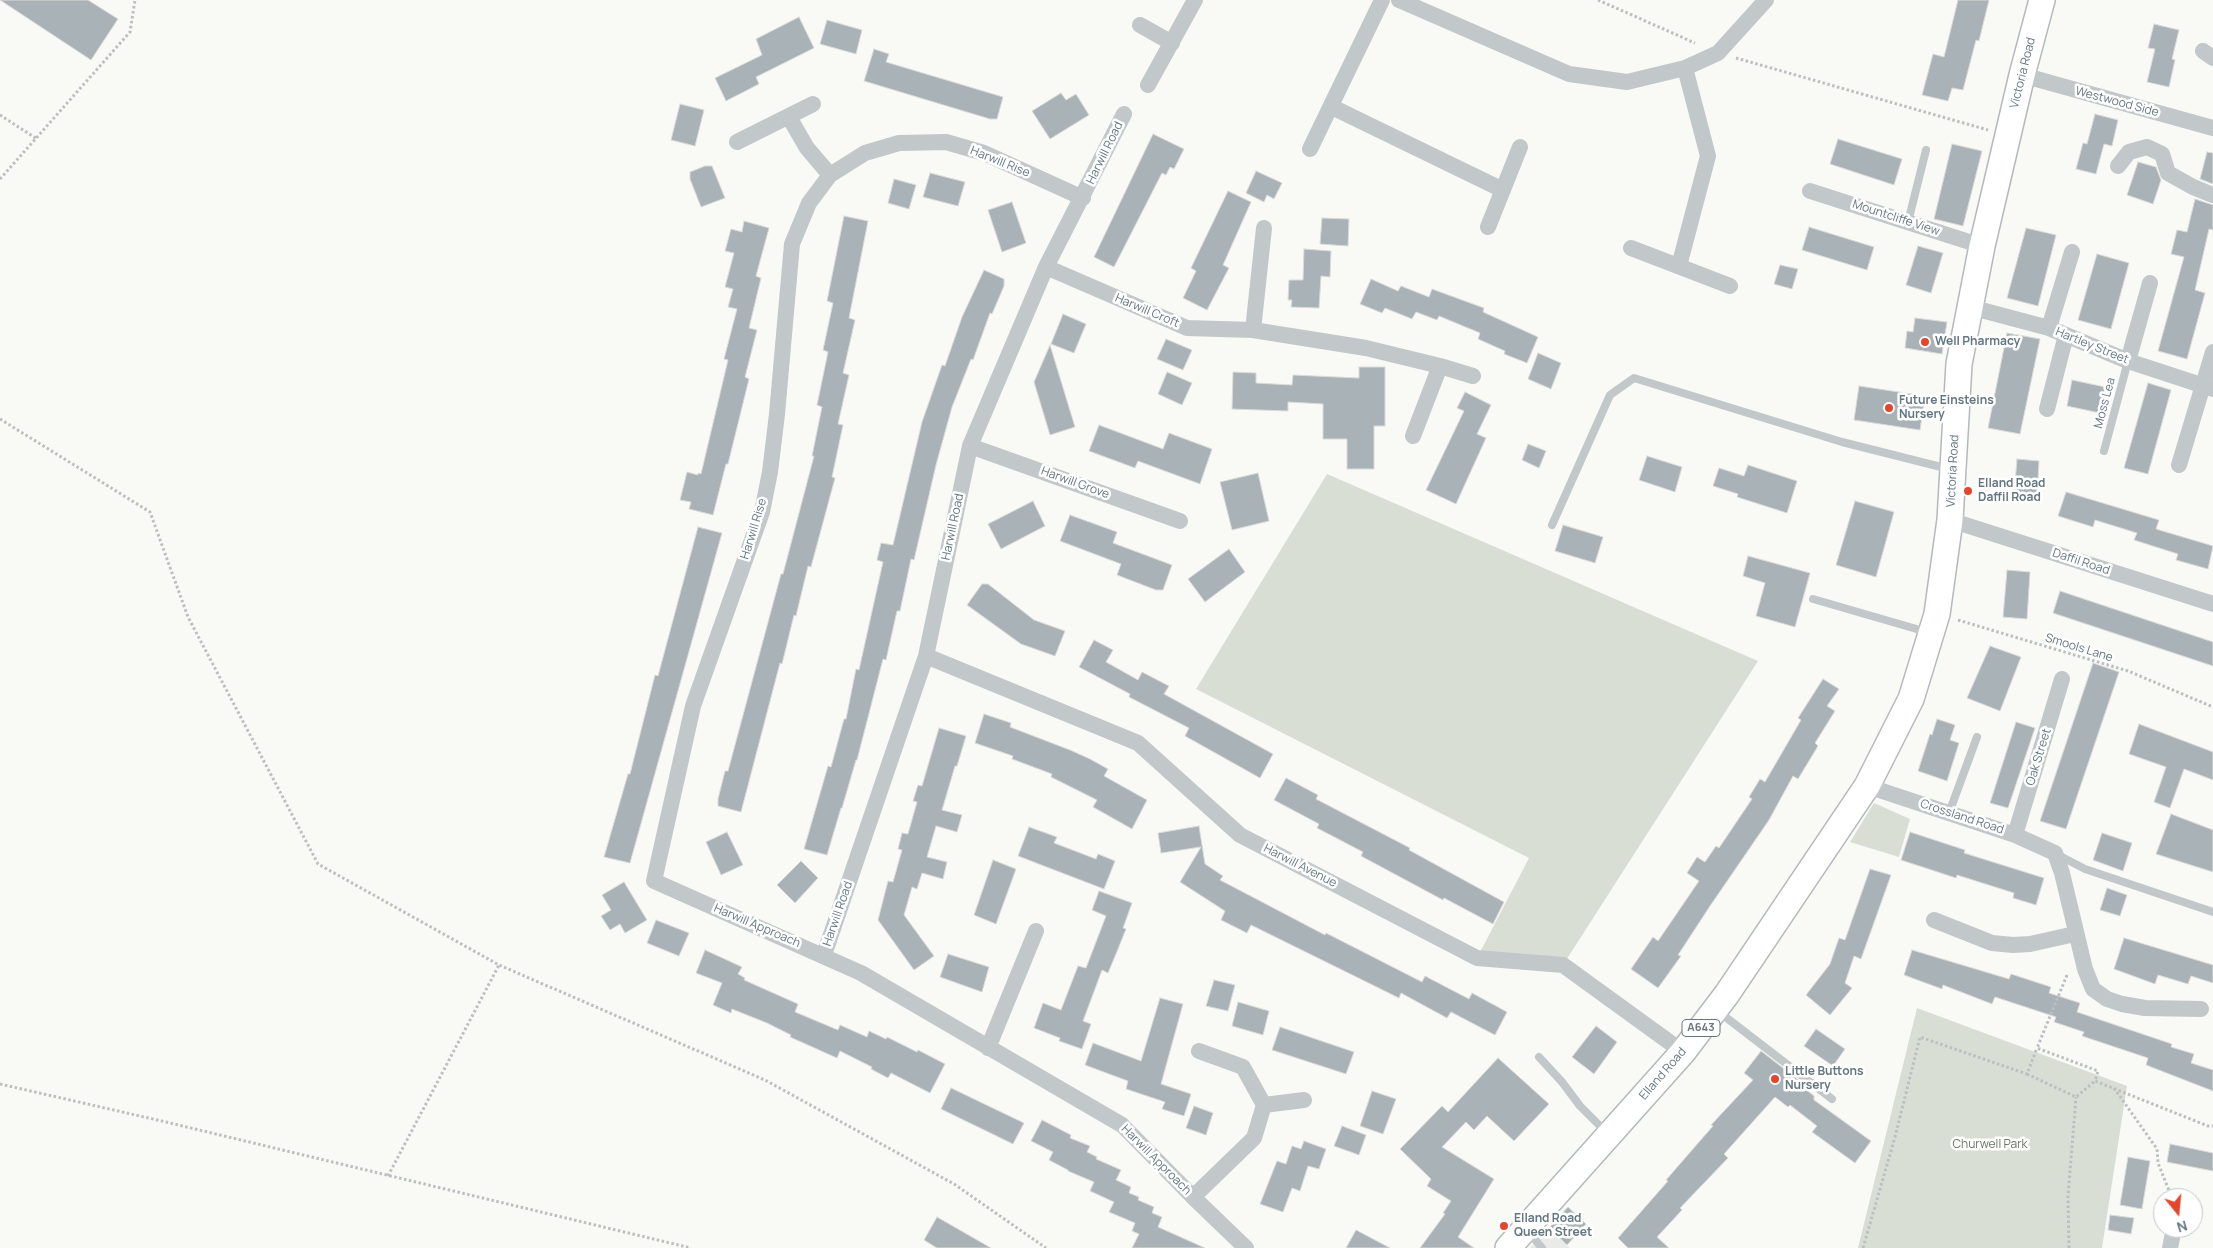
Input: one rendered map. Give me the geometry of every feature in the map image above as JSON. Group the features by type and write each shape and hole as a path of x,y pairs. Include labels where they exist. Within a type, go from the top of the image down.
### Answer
{"main road":[{"name":"Victoria Road","path":"1867,786 1911,699 1934,623 1950,520 1959,364 1982,246 2022,75 2042,0"},
{"name":"Elland Road","path":"1508,1248 1683,1052 1715,1009 1867,786"}],"street":[{"path":"1148,86 1194,0"},
{"path":"1310,149 1332,108 1382,0"},
{"path":"1399,0 1569,74 1627,82 1685,68 1718,53 1766,0"},
{"path":"1140,25 1172,43"},
{"path":"1679,266 1708,156 1685,68"},
{"name":"Westwood Side","path":"2022,75 2213,128"},
{"path":"736,142 813,104"},
{"path":"1332,108 1503,190"},
{"name":"Harwill Road","path":"824,955 926,656 970,446 1046,267 1083,198 1124,114"},
{"path":"789,117 807,148 830,175"},
{"name":"Harwill Rise","path":"654,881 693,706 762,512 770,472 777,414 792,244 809,203 830,175 865,153 899,143 946,142 984,153 1083,198"},
{"path":"1488,227 1520,147"},
{"path":"2118,166 2129,152 2148,147 2162,154 2168,173 2193,187 2213,194"},
{"name":"Mountcliffe View","path":"1810,191 1982,246"},
{"path":"1253,330 1264,228"},
{"path":"1631,248 1730,286"},
{"path":"2049,328 2072,252"},
{"name":"Harwill Croft","path":"1046,267 1187,328 1253,330 1366,348 1474,376"},
{"path":"2128,361 2150,283"},
{"name":"Hartley Street","path":"1970,307 2049,328 2128,361 2208,388"},
{"path":"2047,409 2066,335"},
{"path":"2179,465 2208,388 2213,352"},
{"path":"1413,436 1440,366"},
{"name":"Harwill Grove","path":"970,446 1180,521"},
{"name":"Daffil Road","path":"1950,520 2213,604"},
{"name":"Harwill Avenue","path":"926,656 1138,743 1240,834 1478,958 1562,965 1683,1052"},
{"name":"Oak Street","path":"2015,835 2062,679"},
{"name":"Crossland Road","path":"1867,786 2015,835 2054,853"},
{"path":"2054,853 2062,873 2077,940 2094,989 2107,999 2122,1004 2145,1008 2201,1009"},
{"name":"Harwill Approach","path":"654,881 862,973 1122,1125 1193,1197 1254,1138 1264,1105"},
{"path":"1934,920 1992,943 2030,944 2077,940"},
{"path":"988,1048 1036,931"},
{"path":"1199,1051 1244,1067 1264,1105 1304,1100"},
{"path":"1193,1197 1237,1245"}],"lane":[{"path":"1908,222 1926,150"},
{"name":"Moss Lea","path":"2104,451 2128,361"},
{"path":"1552,525 1610,395 1634,378 1842,442 1953,471"},
{"path":"1813,599 1934,623"},
{"path":"1949,813 1977,737"},
{"path":"2054,853 2086,869 2213,912"},
{"path":"1715,1009 1832,1099"},
{"path":"1539,1057 1562,1082 1580,1106 1609,1134"},
{"path":"1525,1227 1542,1248"}],"path":[{"path":"0,179 130,32 134,0"},
{"path":"1598,0 1718,53 2008,136"},
{"path":"0,115 37,139"},
{"path":"0,419 150,512 188,617 318,864 499,965 765,1080 954,1184 1046,1248"},
{"name":"Smools Lane","path":"1934,623 2128,671 2213,706"},
{"path":"2027,1074 2077,940"},
{"path":"388,1176 499,965"},
{"path":"1863,1248 1895,1138 1920,1037 2027,1074 2076,1097"},
{"path":"2036,1048 2098,1071 2095,1081 2076,1097 2068,1196 2069,1248"},
{"path":"2095,1081 2208,1126 2213,1126"},
{"path":"0,1084 691,1248"},
{"path":"2113,1087 2158,1149 2158,1163 2168,1188"}],"shaded area":[{"path":"1546,1227 1570,1248 1530,1248"}],"green space":[{"path":"1327,474 1758,661 1563,965 1477,958 1529,858 1196,689"},
{"path":"1874,803 1910,819 1899,857 1850,842"},
{"name":"Churwell Park","path":"1917,1008 2127,1086 2102,1248 1858,1248"}],"building":[{"path":"0,0 88,0 118,19 91,60"},
{"path":"1958,0 1989,0 1979,41 1976,40 1963,90 1952,88 1948,101 1922,95 1933,54 1944,57"},
{"path":"799,17 814,48 756,77 759,84 726,101 715,78 762,55 756,39"},
{"path":"827,20 862,30 856,54 820,44"},
{"path":"2154,24 2179,30 2172,59 2175,60 2169,87 2147,82 2155,49 2148,48"},
{"path":"874,49 889,54 886,62 1003,97 997,119 990,119 864,81"},
{"path":"1061,93 1066,100 1076,94 1089,115 1050,139 1032,111"},
{"path":"680,104 704,110 695,146 671,140"},
{"path":"2095,114 2118,120 2112,146 2104,144 2096,174 2076,169 2083,143 2087,144"},
{"path":"1153,134 1184,149 1174,169 1170,167 1166,175 1162,173 1114,267 1094,257"},
{"path":"1838,139 1902,159 1894,185 1830,164"},
{"path":"1952,144 1982,151 1963,226 1934,219"},
{"path":"2207,152 2213,153 2213,184 2200,179"},
{"path":"2138,162 2156,167 2161,180 2153,204 2127,195"},
{"path":"705,166 712,166 725,198 701,207 690,179 690,172"},
{"path":"1256,171 1282,183 1274,199 1267,195 1264,202 1246,193"},
{"path":"930,173 965,182 958,206 923,197"},
{"path":"894,179 916,185 909,209 888,203"},
{"path":"1228,191 1251,202 1223,265 1229,268 1207,310 1183,298 1196,271 1191,268"},
{"path":"2195,199 2213,205 2213,230 2209,229 2195,290 2205,293 2187,359 2158,351 2184,257 2171,254 2177,230 2187,232"},
{"path":"1012,202 1026,243 1002,252 988,210"},
{"path":"844,216 868,221 849,318 855,320 843,373 849,375 838,424 843,425 832,477 835,478 811,567 808,566 796,616 794,615 782,664 780,663 741,812 718,806 718,799 725,771 728,771 814,456 812,456 822,407 817,405 828,352 823,350 833,303 827,301"},
{"path":"1322,218 1349,219 1348,246 1320,244"},
{"path":"744,221 769,228 756,276 761,278 749,328 757,330 745,377 749,379 713,515 689,509 691,502 680,500 687,472 701,474 728,360 724,359 737,309 728,307 733,289 725,287 734,253 725,251 731,229 742,232"},
{"path":"1809,227 1874,247 1867,270 1802,250"},
{"path":"2026,228 2056,235 2038,306 2007,298"},
{"path":"1918,246 1943,253 1931,293 1906,285"},
{"path":"1304,249 1331,251 1330,277 1321,276 1319,308 1291,307 1292,300 1288,300 1289,280 1303,280"},
{"path":"2097,254 2129,263 2111,329 2078,320"},
{"path":"1780,265 1798,269 1792,289 1774,284"},
{"path":"984,270 1004,279 1004,286 992,314 990,313 973,360 971,359 952,407 936,465 914,560 911,559 900,611 897,611 886,660 883,659 857,760 827,855 804,849 828,766 831,767 844,719 846,719 856,669 859,670 883,562 877,560 881,543 893,545 922,422 942,365 945,366 962,317"},
{"path":"1371,279 1398,291 1401,286 1429,297 1432,289 1484,308 1483,312 1538,337 1527,363 1504,354 1505,351 1478,339 1480,333 1439,316 1437,320 1416,312 1412,319 1385,308 1382,313 1360,304"},
{"path":"1063,314 1086,324 1074,353 1051,344"},
{"path":"1915,318 1947,322 1942,354 1905,348 1907,331 1913,332"},
{"path":"2007,333 2040,339 2020,434 1988,428"},
{"path":"1166,339 1192,350 1183,370 1157,359"},
{"path":"1050,345 1075,427 1050,435 1034,382"},
{"path":"1538,353 1561,363 1551,389 1528,379"},
{"path":"1359,367 1385,367 1385,426 1374,426 1374,469 1347,469 1347,439 1323,439 1323,404 1288,402 1288,411 1232,409 1233,372 1256,373 1256,383 1292,385 1293,375 1359,378"},
{"path":"1167,372 1192,383 1182,405 1158,394"},
{"path":"2072,380 2105,387 2100,413 2067,406"},
{"path":"2148,383 2171,390 2148,474 2124,468"},
{"name":"Future Einsteins Nursery","path":"1859,386 1925,396 1920,430 1854,420"},
{"path":"1465,392 1491,405 1477,434 1486,438 1456,504 1426,490 1464,411 1457,408"},
{"path":"1099,425 1163,449 1169,433 1212,449 1200,484 1138,461 1135,468 1089,451"},
{"path":"1528,444 1546,451 1539,468 1522,460"},
{"path":"1647,456 1682,467 1675,492 1639,480"},
{"path":"2017,459 2039,461 2037,497 2014,496"},
{"path":"1748,465 1797,481 1787,513 1737,497 1738,494 1713,486 1719,468 1744,476"},
{"path":"1258,473 1269,521 1232,530 1220,482"},
{"path":"2066,492 2159,520 2156,529 2213,546 2208,569 2176,560 2178,554 2134,540 2137,533 2095,520 2093,527 2058,516"},
{"path":"1033,501 1045,526 1001,549 988,524"},
{"path":"1855,501 1894,512 1876,577 1836,565"},
{"path":"1070,515 1117,532 1113,543 1172,565 1163,590 1156,590 1117,575 1121,564 1060,541"},
{"path":"1563,525 1603,537 1595,563 1555,551"},
{"path":"698,527 722,533 630,863 604,857 628,774 630,774 655,675 658,676"},
{"path":"1229,549 1245,572 1205,602 1188,579"},
{"path":"1748,556 1810,573 1795,627 1756,616 1765,583 1743,576"},
{"path":"2007,570 2030,572 2027,619 2003,617"},
{"path":"982,584 988,584 1034,620 1065,631 1055,656 1021,644 967,605"},
{"path":"2060,591 2213,642 2213,666 2053,613"},
{"path":"1094,640 1113,650 1106,662 1138,680 1142,672 1169,686 1164,694 1273,754 1260,778 1185,736 1189,728 1129,697 1130,694 1079,667"},
{"path":"1990,646 2021,657 2000,711 1967,698"},
{"path":"2093,663 2119,672 2066,829 2040,821"},
{"path":"1823,679 1839,689 1827,706 1835,711 1815,743 1818,746 1798,779 1793,776 1769,820 1710,906 1678,955 1681,956 1658,988 1631,969 1653,937 1658,941 1699,881 1687,873 1697,857 1705,862 1716,846 1719,848 1752,799 1749,797 1760,779 1765,782 1801,720 1798,718"},
{"path":"984,714 1011,723 1010,727 1070,750 1108,769 1104,776 1147,800 1132,829 1093,807 1097,800 1051,777 1052,774 1012,759 1013,756 975,743"},
{"path":"1937,719 1955,725 1950,740 1959,743 1947,781 1918,771"},
{"path":"2016,722 2035,728 2008,808 1990,803"},
{"path":"2139,724 2213,752 2213,780 2184,769 2170,808 2154,802 2166,767 2129,754"},
{"path":"939,728 966,736 942,810 962,815 957,832 936,826 927,857 947,862 943,879 922,873 917,889 912,887 904,915 934,956 914,970 878,920 888,881 893,882 902,850 898,849 902,833 908,834 917,802 913,801 918,785 922,786"},
{"path":"1286,778 1318,795 1316,799 1410,848 1409,850 1504,902 1493,924 1444,898 1443,900 1361,856 1363,852 1317,828 1319,824 1274,800"},
{"path":"2171,814 2213,830 2213,872 2156,854"},
{"path":"1199,826 1205,864 1223,876 1220,880 1325,935 1326,933 1422,982 1425,976 1469,999 1472,993 1507,1012 1495,1035 1451,1012 1447,1018 1401,993 1399,998 1251,925 1247,933 1221,920 1225,911 1180,882 1201,847 1161,853 1158,833"},
{"path":"1029,827 1057,837 1054,843 1096,859 1098,854 1115,861 1104,889 1018,856"},
{"path":"727,832 743,865 721,875 706,842"},
{"path":"1910,832 1965,850 1964,853 2044,878 2036,905 2013,898 2014,893 1957,875 1956,878 1901,860"},
{"path":"2102,833 2132,843 2123,871 2093,860"},
{"path":"993,860 1016,869 996,924 974,915"},
{"path":"801,861 818,878 795,903 777,885"},
{"path":"1870,869 1891,875 1861,959 1854,956 1845,983 1852,988 1830,1015 1806,995 1830,964 1839,938 1845,940"},
{"path":"624,882 647,920 625,933 620,924 610,930 601,916 611,910 602,895"},
{"path":"2107,888 2127,895 2120,916 2100,910"},
{"path":"1099,891 1132,903 1123,928 1126,929 1118,949 1108,973 1102,970 1083,1021 1091,1024 1082,1049 1059,1041 1060,1038 1034,1028 1043,1003 1061,1010 1078,966 1086,968 1106,916 1092,910"},
{"path":"656,920 689,933 679,956 647,943"},
{"path":"2124,938 2213,965 2213,983 2191,976 2188,984 2158,975 2155,984 2114,969"},
{"path":"705,950 742,967 738,974 745,978 744,980 798,1004 795,1012 838,1030 840,1025 867,1037 869,1031 886,1039 887,1037 945,1064 930,1093 891,1073 888,1078 871,1069 872,1067 840,1051 837,1058 790,1037 791,1035 767,1023 732,1009 731,1013 713,1005 722,983 696,973"},
{"path":"1912,950 2009,979 2011,974 2051,987 2049,993 2080,1003 2077,1012 2172,1044 2171,1047 2194,1054 2191,1063 2213,1070 2213,1091 2146,1065 2148,1058 2082,1036 2084,1032 2054,1022 2056,1017 1995,997 1992,1004 1943,985 1942,989 1904,975"},
{"path":"948,954 989,967 982,992 940,977"},
{"path":"1214,980 1235,985 1228,1011 1206,1006"},
{"path":"1160,998 1183,1004 1161,1084 1191,1094 1184,1116 1162,1109 1165,1102 1126,1089 1128,1081 1085,1065 1093,1043 1141,1061"},
{"path":"1238,1002 1269,1011 1263,1035 1232,1026"},
{"path":"1596,1026 1617,1042 1594,1074 1572,1057"},
{"path":"1280,1027 1354,1052 1346,1074 1272,1050"},
{"path":"1816,1029 1845,1049 1833,1066 1804,1046"},
{"path":"1761,1051 1805,1085 1803,1087 1814,1096 1814,1100 1871,1141 1855,1163 1812,1132 1817,1126 1790,1105 1788,1107 1775,1097 1724,1154 1728,1158 1680,1208 1682,1210 1657,1237 1669,1248 1628,1248 1618,1238 1668,1181 1666,1180 1713,1126 1711,1125 1753,1080 1744,1073"},
{"path":"1498,1058 1549,1104 1514,1141 1487,1116 1474,1130 1466,1122 1442,1147 1494,1179 1458,1237 1474,1248 1420,1248 1445,1214 1443,1213 1451,1201 1427,1186 1431,1179 1400,1149 1442,1106 1448,1112"},
{"path":"951,1088 1024,1123 1013,1144 941,1109"},
{"path":"1372,1091 1396,1099 1383,1134 1360,1126"},
{"path":"1194,1106 1213,1113 1206,1135 1186,1128"},
{"path":"1042,1120 1071,1135 1070,1138 1090,1146 1087,1152 1097,1157 1096,1159 1121,1170 1116,1180 1131,1187 1129,1193 1139,1197 1138,1200 1154,1207 1152,1213 1162,1217 1158,1227 1205,1248 1132,1248 1139,1234 1132,1231 1135,1223 1109,1212 1114,1202 1090,1191 1094,1182 1068,1171 1049,1160 1053,1152 1031,1141"},
{"path":"1342,1126 1366,1135 1359,1155 1334,1146"},
{"path":"1304,1141 1326,1149 1319,1169 1308,1166 1300,1191 1292,1188 1283,1212 1260,1204 1277,1161 1286,1164 1292,1146 1301,1149"},
{"path":"2170,1144 2213,1153 2213,1171 2167,1162"},
{"path":"2128,1157 2150,1161 2142,1209 2120,1205"},
{"path":"1568,1207 1586,1224 1567,1245 1549,1228"},
{"path":"2110,1215 2134,1218 2131,1234 2108,1230"},
{"path":"937,1217 991,1248 937,1248 924,1240"},
{"path":"1356,1230 1390,1248 1346,1248"}],"place":[{"name":"Well Pharmacy","path":"1925,342"},
{"name":"Future Einsteins Nursery","path":"1889,408"},
{"name":"Elland Road Daffil Road","path":"1968,491"},
{"name":"Little Buttons Nursery","path":"1775,1079"},
{"name":"Elland Road Queen Street","path":"1504,1226"}]}
